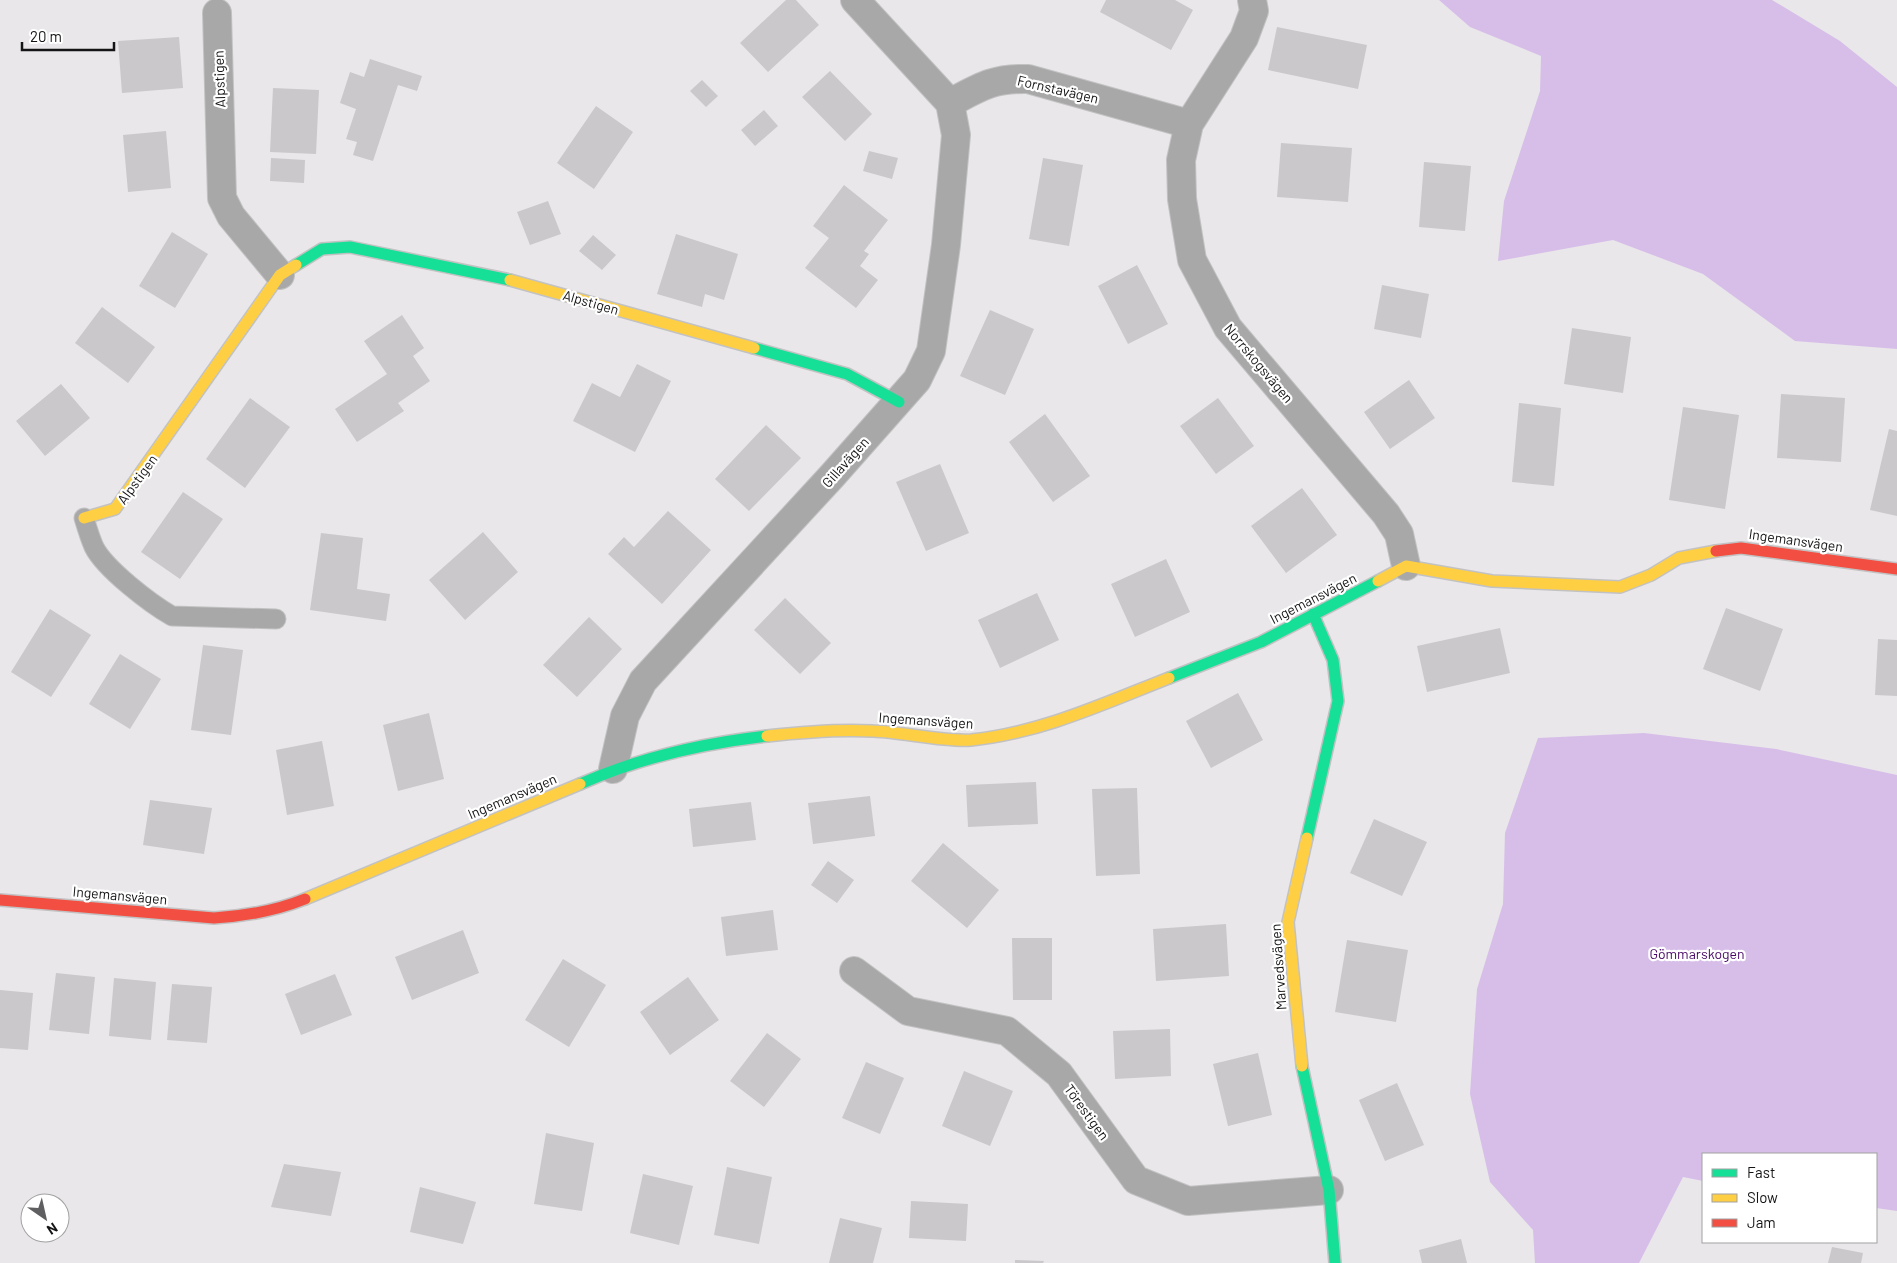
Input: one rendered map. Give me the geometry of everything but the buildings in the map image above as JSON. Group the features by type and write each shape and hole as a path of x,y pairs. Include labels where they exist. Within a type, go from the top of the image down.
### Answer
{"street":[{"path":"855,0 950,103"},
{"name":"Norrskogsvägen","path":"1252,0 1254,11 1244,38 1189,124 1181,160 1182,199 1192,260 1228,328 1386,514 1399,534 1406,566"},
{"name":"Alpstigen","path":"217,13 222,198 231,216 280,275"},
{"name":"Fornstavägen","path":"950,103 982,86 1005,78 1028,79 1189,124"},
{"name":"Gillavägen","path":"613,769 626,716 643,681 917,380 931,351 946,245 956,136 950,103"},
{"name":"Alpstigen","path":"84,518 115,509 280,275 322,248 350,248 525,283 847,374 899,402"},
{"name":"Ingemansvägen","path":"0,900 214,918 249,916 280,910 532,805 613,769 720,741 798,732 873,731 969,740 1012,734 1052,724 1252,645 1406,566 1492,581 1620,587 1651,575 1679,558 1701,552 1741,548 1897,569"},
{"name":"Marvedsvägen","path":"1313,614 1333,660 1338,701 1288,922 1303,1079 1330,1190 1335,1263"},
{"name":"Törestigen","path":"854,971 908,1011 1007,1032 1059,1074 1136,1180 1188,1201 1330,1190"}],"lane":[{"name":"Alpstigen","path":"84,518 95,548 108,566 158,608 172,616 276,619"}],"green space":[{"path":"1439,0 1772,0 1840,41 1897,87 1897,349 1795,341 1703,274 1613,240 1498,261 1504,201 1540,91 1541,56 1470,27"},
{"name":"Gömmarskogen","path":"1644,733 1776,749 1897,775 1897,1211 1877,1208 1877,1153 1702,1153 1702,1181 1683,1177 1639,1263 1535,1263 1533,1230 1490,1182 1470,1094 1477,989 1503,904 1505,833 1538,738"}],"traffic: fast":[{"path":"296,265 322,249 350,247 510,280"},
{"path":"754,348 847,374 899,402"},
{"path":"1169,678 1261,642 1378,581"},
{"path":"1307,838 1338,701 1333,660 1313,614"},
{"path":"580,784 648,759 696,747 767,736"},
{"path":"1302,1066 1329,1190 1335,1263"}],"traffic: slow":[{"path":"84,518 115,509 280,275 296,265"},
{"path":"510,280 754,348"},
{"path":"1378,581 1406,566 1492,581 1620,587 1651,575 1679,558 1716,551"},
{"path":"767,736 860,730 971,740 1022,731 1048,724 1097,707 1169,678"},
{"path":"305,899 580,784"},
{"path":"1302,1066 1288,922 1307,838"}],"traffic: jam":[{"path":"1716,551 1741,548 1897,569"},
{"path":"0,900 214,918 261,912 305,899"}]}
